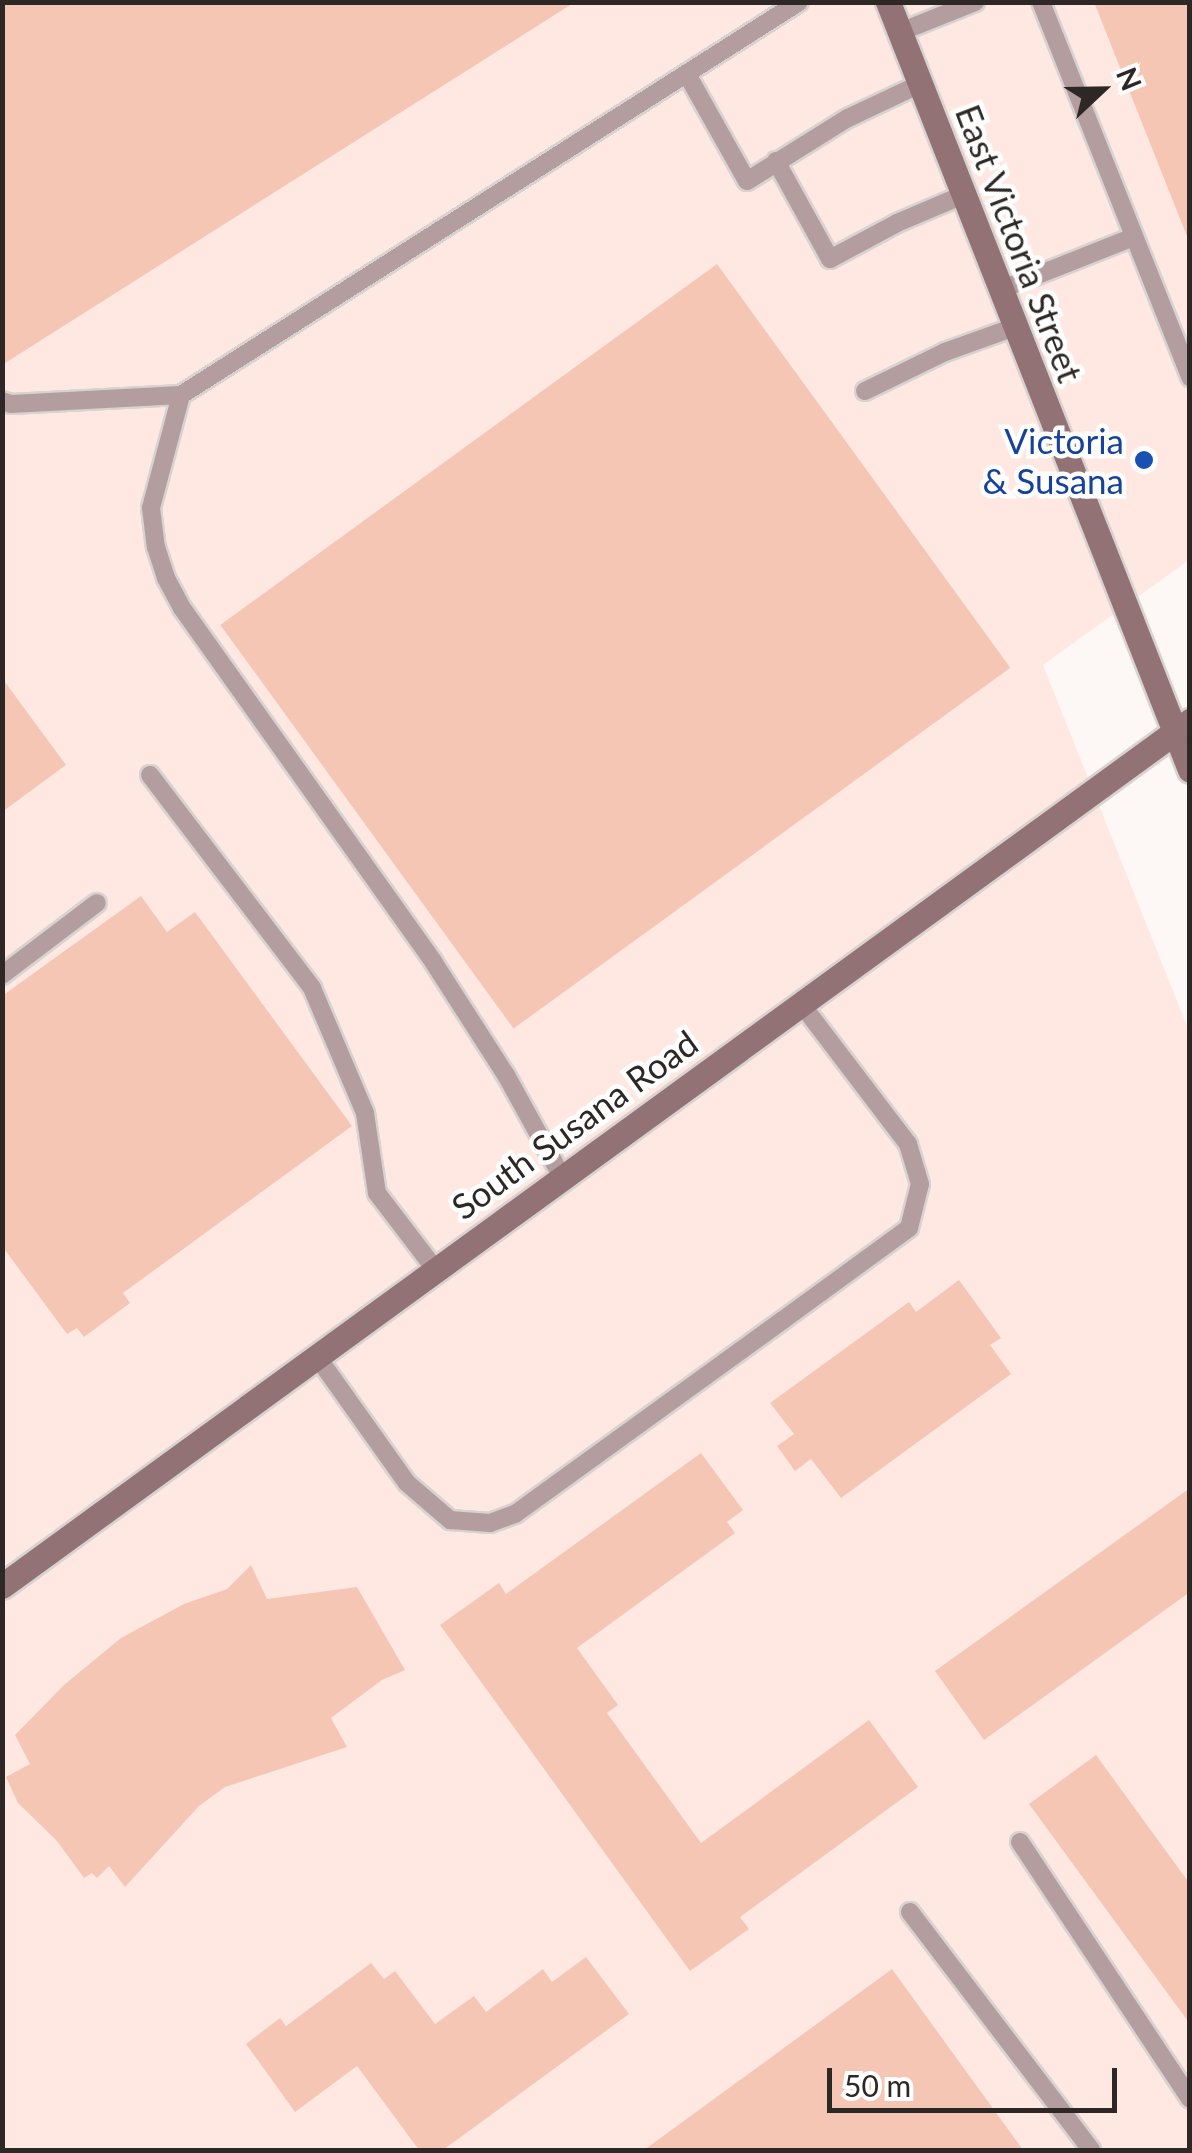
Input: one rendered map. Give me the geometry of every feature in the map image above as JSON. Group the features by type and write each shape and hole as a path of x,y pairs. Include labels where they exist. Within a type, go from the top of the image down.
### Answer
{"street":[{"name":"East Victoria Street","path":"888,2 1015,327 1182,727 1190,770"},
{"name":"South Susana Road","path":"2,1586 1182,727"}],"lane":[{"path":"2,401 11,404 181,395 799,2"},
{"path":"900,32 975,2"},
{"path":"1041,2 1190,377"},
{"path":"688,76 747,181 848,118 920,84"},
{"path":"776,161 830,259 897,223 964,195"},
{"path":"1000,290 1134,237"},
{"path":"865,391 945,352 1015,327"},
{"path":"181,395 151,508 156,548 166,578 182,608 434,963 506,1075 562,1176"},
{"path":"150,775 312,988 365,1113 377,1193 436,1268"},
{"path":"2,974 98,903"},
{"path":"316,1355 407,1483 450,1520 490,1523 514,1514 783,1320 909,1228 920,1184 908,1144 800,1002"},
{"path":"1020,1842 1190,2099"},
{"path":"910,1912 1090,2150"}],"shaded area":[{"path":"3,3 1189,3 1189,560 1043,665 1189,1031 1189,2150 3,2150"}],"building":[{"path":"2,2 575,2 2,365"},
{"path":"1094,2 1190,2 1190,239 1188,239"},
{"path":"717,264 1010,668 514,1029 220,625"},
{"path":"2,678 66,765 2,812"},
{"path":"141,896 167,932 195,912 352,1126 123,1293 130,1303 84,1337 77,1328 67,1334 2,1246 2,996"},
{"path":"959,1280 1001,1338 990,1345 1011,1374 841,1498 811,1459 795,1471 777,1446 794,1434 770,1403 909,1302 916,1312"},
{"path":"701,1453 743,1510 727,1522 735,1533 577,1648 618,1705 607,1713 701,1843 869,1720 918,1787 740,1917 749,1929 690,1971 440,1625 499,1583 506,1594"},
{"path":"1190,1488 1190,1592 984,1740 935,1671"},
{"path":"251,1565 267,1599 357,1587 405,1670 382,1680 331,1718 347,1747 225,1787 199,1806 125,1887 109,1866 97,1878 92,1873 84,1878 57,1841 18,1803 6,1777 30,1764 15,1735 64,1685 121,1638 184,1604 227,1589"},
{"path":"1096,1755 1190,1884 1190,2024 1029,1804"},
{"path":"586,1957 629,2014 443,2150 419,2150 357,2066 295,2112 246,2044 280,2018 286,2026 371,1963 384,1979 395,1971 435,2024 474,1996 486,2012 543,1969 552,1982"},
{"path":"892,1969 1023,2150 644,2150"}],"place":[{"name":"Victoria & Susana","path":"1144,460"}]}
